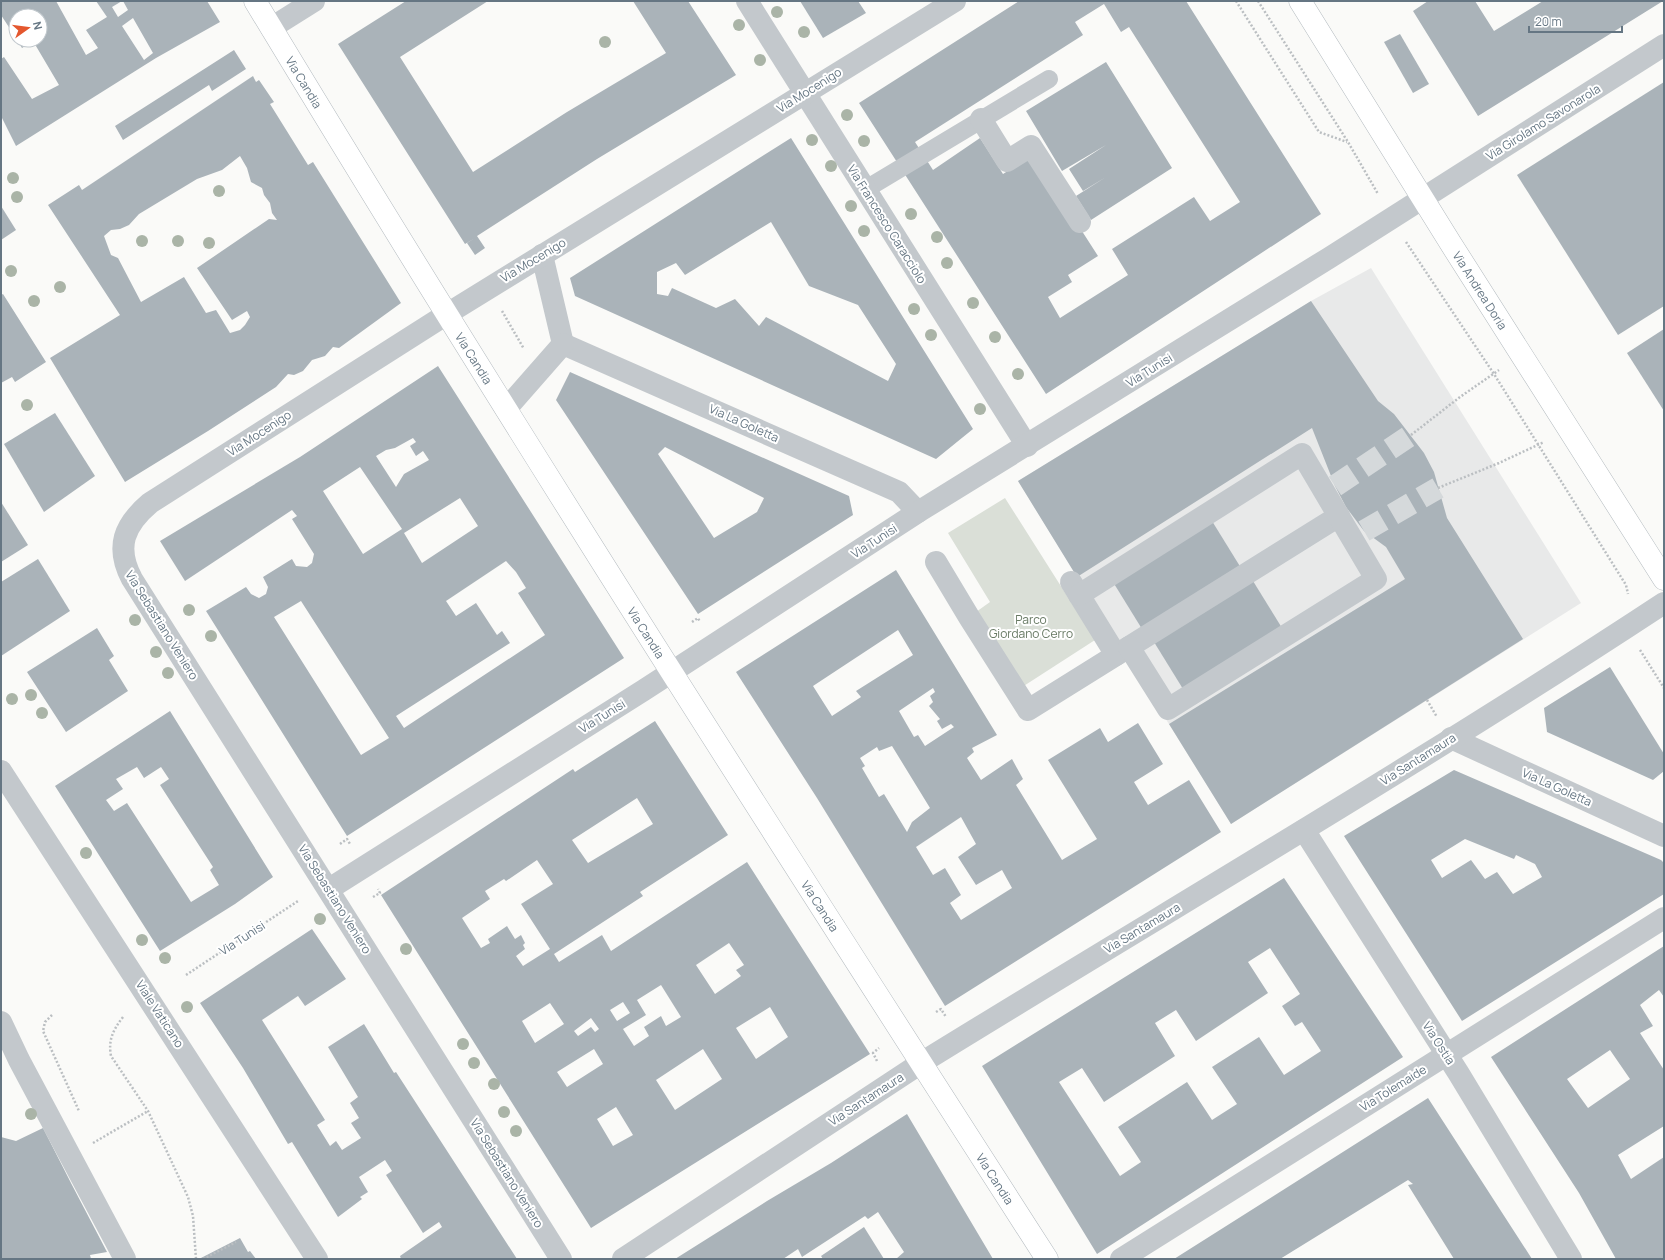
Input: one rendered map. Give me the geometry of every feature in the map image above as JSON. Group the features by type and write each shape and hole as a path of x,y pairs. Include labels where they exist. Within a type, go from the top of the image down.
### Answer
{"main road":[{"name":"Via Candia","path":"255,1 447,314 654,646 672,671 1047,1259"},
{"name":"Via Andrea Doria","path":"1300,1 1664,579"}],"street":[{"path":"271,28 314,1"},
{"name":"Via Francesco Caracciolo","path":"747,1 1027,446"},
{"name":"Via Mocenigo","path":"124,535 135,517 150,503 447,314 955,1"},
{"name":"Via Girolamo Savonarola","path":"1423,198 1664,46"},
{"path":"981,120 1007,161 1031,146 1080,222"},
{"name":"Via Tunisi","path":"329,889 672,671 918,512 1027,446 1423,198"},
{"path":"506,409 563,344 542,255"},
{"name":"Via La Goletta","path":"563,344 899,492 918,512"},
{"path":"1302,454 1330,489 1339,516 1358,535 1376,578 1168,709 1075,588 1302,454"},
{"path":"936,562 1028,710 1339,516"},
{"name":"Via Sebastiano Veniero","path":"124,535 124,562 132,579 329,889 561,1259"},
{"name":"Via Santamaura","path":"623,1259 921,1063 1304,830 1664,603"},
{"name":"Via La Goletta","path":"1451,738 1664,836"},
{"name":"Viale Vaticano","path":"1,771 317,1259"},
{"name":"Via Ostia","path":"1304,830 1446,1055 1570,1259"},
{"name":"Via Tolemaide","path":"1121,1259 1664,918"},
{"path":"1,1022 19,1060 125,1259"}],"lane":[{"path":"866,190 1049,79"}],"path":[{"path":"1236,1 1319,132 1348,142"},
{"path":"1258,1 1348,142 1407,244 1494,374 1539,445 1626,585 1629,597"},
{"path":"501,308 525,352"},
{"path":"1411,435 1460,397 1522,354"},
{"path":"1438,488 1539,445 1569,428"},
{"path":"1639,647 1664,688"},
{"path":"340,844 347,839"},
{"path":"373,897 380,893"},
{"name":"Via Tunisi","path":"186,975 298,901"},
{"path":"936,1012 941,1009 948,1020"},
{"path":"52,1015 45,1022 43,1030 81,1114"},
{"path":"124,1017 116,1026 111,1036 111,1056 148,1111 188,1197 193,1216 196,1259"},
{"path":"878,1062 873,1053 880,1048"},
{"path":"86,1146 148,1111"},
{"path":"90,1135 94,1142"},
{"path":"203,1259 236,1242"}],"shaded area":[{"path":"1371,268 1581,603 1231,824 1018,481 1311,301"}],"green space":[{"name":"Parco Giordano Cerro","path":"1005,498 1095,640 1016,691 969,617 990,602 948,533"}],"building":[{"path":"1,1 56,1 86,55 98,48 86,30 107,17 96,1 122,1 112,7 118,17 128,10 123,1 207,1 220,22 156,58 16,146 1,116 1,59 4,57 32,99 59,85 37,48 48,48 48,8 8,8 8,26 1,15","holes":["133,18 153,53 144,60 122,26"]},
{"path":"406,1 488,1 400,57 473,172 567,112 666,53 633,1 688,1 736,75 597,159 477,236 485,248 475,255 467,243 475,238 465,244 338,44"},
{"path":"800,1 858,1 866,13 823,38"},
{"path":"1019,1 1186,1 1321,214 1046,394 859,103","holes":["1104,4 1121,32 1129,27 1240,202 1210,221 1194,197 1112,249 1128,275 1060,318 1048,297 1072,282 1068,275 1098,256 1033,155 1003,174 980,138 933,170 915,142 1083,35 1075,22"]},
{"path":"1428,1 1475,1 1494,31 1543,1 1663,1 1478,116 1413,11"},
{"path":"1400,34 1429,84 1413,93 1384,42"},
{"path":"234,50 246,69 212,91 209,85 123,140 115,126"},
{"path":"1106,62 1172,168 1091,220 1076,196 1106,177 1083,191 1069,169 1106,145 1062,171 1026,111"},
{"path":"253,76 256,82 259,80 274,102 270,104 308,165 313,162 401,303 339,348 333,347 325,356 312,360 303,371 294,375 288,374 276,387 125,482 50,358 120,315 48,205 79,185 82,190","holes":["240,156 247,168 251,182 262,188 264,195 270,203 272,213 277,220 269,219 197,268 232,320 247,311 250,317 245,325 240,330 230,333 216,310 206,313 184,277 141,302 118,258 111,255 104,236 111,230 120,229 129,225 139,214 197,179 222,170"]},
{"path":"1664,82 1664,306 1618,335 1517,175"},
{"path":"791,138 973,429 936,459 575,296 570,278","holes":["771,222 809,286 858,305 896,364 888,381 766,317 759,326 735,299 716,308 672,288 668,296 657,294 657,272 676,263 685,275"]},
{"path":"1,206 16,230 1,240"},
{"path":"3,294 46,362 15,382 12,377 1,383 1,295"},
{"path":"1311,301 1378,401 1394,414 1424,453 1434,472 1447,518 1523,639 1231,824 1169,724 1405,579 1386,547 1364,531 1346,507 1335,486 1312,428 1077,577 1018,481"},
{"path":"1664,329 1664,411 1627,353"},
{"path":"438,366 624,658 347,836 206,611 246,587 251,594 259,598 266,594 268,587 263,577 292,559 296,566 307,567 312,563 314,554 292,519 297,516 292,510 185,581 160,541 300,457","holes":["413,438 416,442 410,446 416,456 423,451 429,460 404,474 396,487 376,456 386,450 395,448","360,467 402,529 363,554 323,491","460,498 478,526 422,563 404,533","506,561 516,572 526,588 518,593 545,635 404,728 396,716 510,643 502,631 497,635 476,603 456,616 446,601","301,601 389,738 361,755 274,617"]},
{"path":"570,372 849,496 853,515 698,614 556,400","holes":["665,447 764,498 757,512 714,538 658,454"]},
{"path":"55,413 95,476 44,512 4,444"},
{"path":"1,502 28,545 1,562"},
{"path":"1212,521 1241,568 1142,629 1113,582"},
{"path":"38,559 70,611 1,656 1,582"},
{"path":"896,570 997,735 972,748 974,752 967,758 981,780 1012,759 1023,779 1016,785 1062,860 1097,839 1048,760 1100,728 1108,742 1138,723 1163,764 1134,782 1148,805 1189,780 1221,832 945,1006 817,798 736,672","holes":["898,630 913,655 856,691 861,697 832,716 813,686","933,688 935,692 930,696 933,702 929,706 940,719 937,721 942,729 951,724 954,727 925,746 918,735 914,737 899,711","892,746 930,808 912,822 907,832 884,794 879,797 862,768 865,766 860,758 877,747 879,751","961,817 976,844 958,857 976,885 1002,870 1012,888 961,920 950,903 961,895 945,868 933,875 916,847"]},
{"path":"1253,581 1282,628 1183,689 1154,642"},
{"path":"97,628 114,656 109,660 128,691 66,732 27,672"},
{"path":"1610,667 1664,754 1664,771 1653,780 1547,732 1544,708"},
{"path":"170,711 273,877 235,904 160,951 55,786","holes":["137,767 144,778 161,767 169,779 160,785 213,867 210,870 219,885 191,902 127,803 114,811 106,800 123,789 116,779"]},
{"path":"655,721 728,835 640,892 643,896 554,954 559,962 602,935 611,951 747,862 870,1054 591,1228 381,895 573,769 575,772","holes":["637,798 653,824 588,863 572,840","537,860 553,884 521,904 550,949 523,966 516,956 525,949 523,945 525,943 521,935 515,939 507,926 488,939 490,943 481,948 462,918 490,899 485,891 504,879 506,881","729,943 744,965 736,970 741,976 715,994 696,965","661,985 681,1017 666,1026 661,1016 644,1027 649,1036 634,1046 623,1029 646,1015 637,1000","623,1002 630,1013 617,1021 610,1010","550,1003 564,1024 535,1043 522,1021","770,1007 788,1037 756,1059 736,1028","591,1018 599,1029 595,1032 591,1027 578,1036 574,1031","594,1049 603,1064 567,1087 557,1072","703,1049 722,1079 675,1110 656,1080","616,1107 633,1135 613,1146 597,1119"]},
{"path":"1454,770 1661,860 1664,863 1664,894 1462,1021 1344,836","holes":["1465,839 1514,859 1516,855 1535,864 1542,877 1513,894 1497,872 1485,879 1471,860 1442,878 1431,860"]},
{"path":"1284,878 1403,1057 1097,1254 982,1066","holes":["1270,948 1300,994 1282,1006 1295,1026 1302,1022 1321,1051 1284,1075 1259,1037 1212,1067 1237,1104 1212,1120 1187,1082 1118,1127 1141,1162 1120,1176 1059,1082 1082,1068 1104,1102 1175,1056 1155,1023 1176,1010 1196,1041 1268,993 1248,962"]},
{"path":"312,929 346,979 305,1006 298,996 262,1020 325,1120 317,1125 330,1146 336,1141 342,1150 361,1138 351,1123 359,1118 350,1103 358,1097 328,1047 364,1024 394,1073 396,1072 517,1259 401,1259 400,1256 442,1227 439,1222 423,1233 386,1175 392,1171 385,1160 359,1177 368,1192 360,1197 362,1199 338,1217 292,1142 288,1144 243,1068 200,1003"},
{"path":"1664,946 1664,997 1659,990 1640,1005 1653,1026 1640,1033 1664,1070 1664,1126 1618,1155 1631,1179 1664,1157 1664,1259 1616,1259 1579,1193 1491,1057","holes":["1610,1050 1630,1079 1588,1108 1567,1079"]},
{"path":"1428,1098 1532,1259 1454,1259 1408,1185 1413,1184 1408,1180 1280,1259 1174,1259"},
{"path":"907,1114 993,1259 896,1259 904,1252 878,1212 868,1219 865,1216 802,1257 798,1249 783,1259 675,1259 831,1163"},
{"path":"43,1128 107,1252 90,1255 91,1259 1,1259 1,1137 16,1141"},
{"path":"864,1227 884,1259 823,1259 821,1256"},
{"path":"240,1238 248,1252 250,1251 256,1259 199,1259"}],"tunnel":[{"path":"1335,486 1411,435"},
{"path":"1364,531 1438,488"}]}
